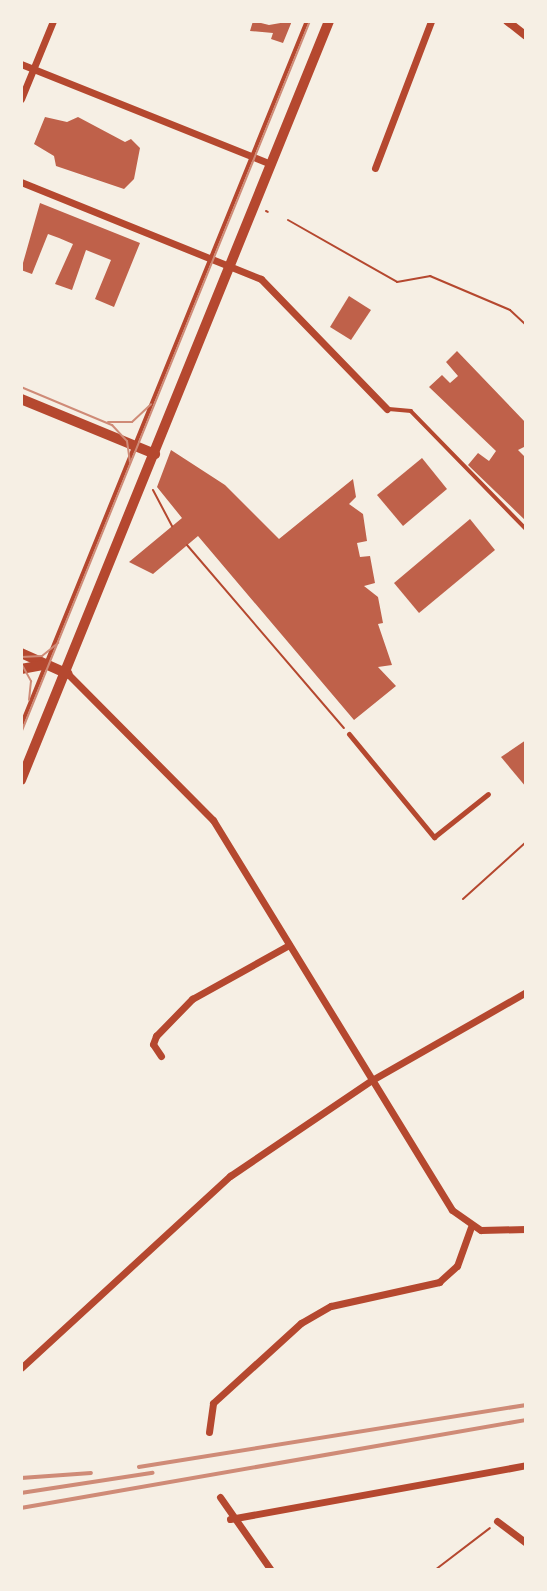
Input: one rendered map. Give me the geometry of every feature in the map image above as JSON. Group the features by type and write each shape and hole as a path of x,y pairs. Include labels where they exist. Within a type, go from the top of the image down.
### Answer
{"main road":[{"path":"21,779 68,674 329,21"},
{"path":"21,399 155,454"},
{"path":"21,656 68,674"},
{"path":"21,669 45,666"}],"street":[{"path":"21,99 53,21"},
{"path":"375,168 431,21"},
{"path":"506,21 526,36"},
{"path":"21,64 271,164"},
{"path":"21,182 211,261 230,266 268,284 387,409"},
{"path":"68,674 213,820 452,1210 471,1227 526,1229"},
{"path":"349,734 435,837 488,794"},
{"path":"162,1056 153,1044 156,1036 192,999 289,944"},
{"path":"21,1368 230,1175 372,1080 526,992"},
{"path":"209,1432 213,1403 301,1323 331,1306 439,1282 457,1266 471,1227"},
{"path":"230,1519 526,1465"},
{"path":"219,1497 230,1519 271,1570"},
{"path":"497,1521 526,1543"}],"lane":[{"path":"21,726 307,21"},
{"path":"387,409 411,411 526,529"}],"path":[{"path":"288,220 397,282 430,276 510,310 526,325"},
{"path":"153,490 172,526"},
{"path":"187,545 349,734"},
{"path":"463,899 526,842"},
{"path":"435,1570 497,1521"}],"building":[{"path":"253,21 269,25 292,21 283,43 271,39 273,33 250,31"},
{"path":"45,117 67,122 78,117 125,142 131,139 140,148 134,179 124,189 56,166 54,156 34,144"},
{"path":"40,203 140,243 114,307 95,299 111,260 86,250 72,290 55,284 73,244 59,238 48,234 32,274 21,270"},
{"path":"349,296 371,310 351,340 330,327"},
{"path":"457,351 526,423 526,446 518,450 526,458 526,521 468,465 478,453 489,461 496,451 429,387 442,375 450,383 458,376 446,362"},
{"path":"171,450 225,485 279,539 353,479 356,497 349,504 363,514 367,541 357,543 360,557 370,556 375,583 364,586 378,597 383,623 378,624 392,665 378,667 396,686 354,720 198,536 153,574 129,562 182,518 157,487"},
{"path":"422,458 447,489 403,526 377,495"},
{"path":"470,519 495,550 419,613 394,583"},
{"path":"526,740 526,787 501,757"}],"tram line":[{"path":"21,733 310,21"},
{"path":"21,387 112,425 127,441 130,462"},
{"path":"108,422 132,422 151,404"},
{"path":"21,657 42,656 58,643"},
{"path":"21,663 31,681 29,700"}],"railway":[{"path":"139,1467 526,1405"},
{"path":"21,1508 526,1420"},
{"path":"21,1478 91,1473"},
{"path":"21,1493 152,1473"}]}
